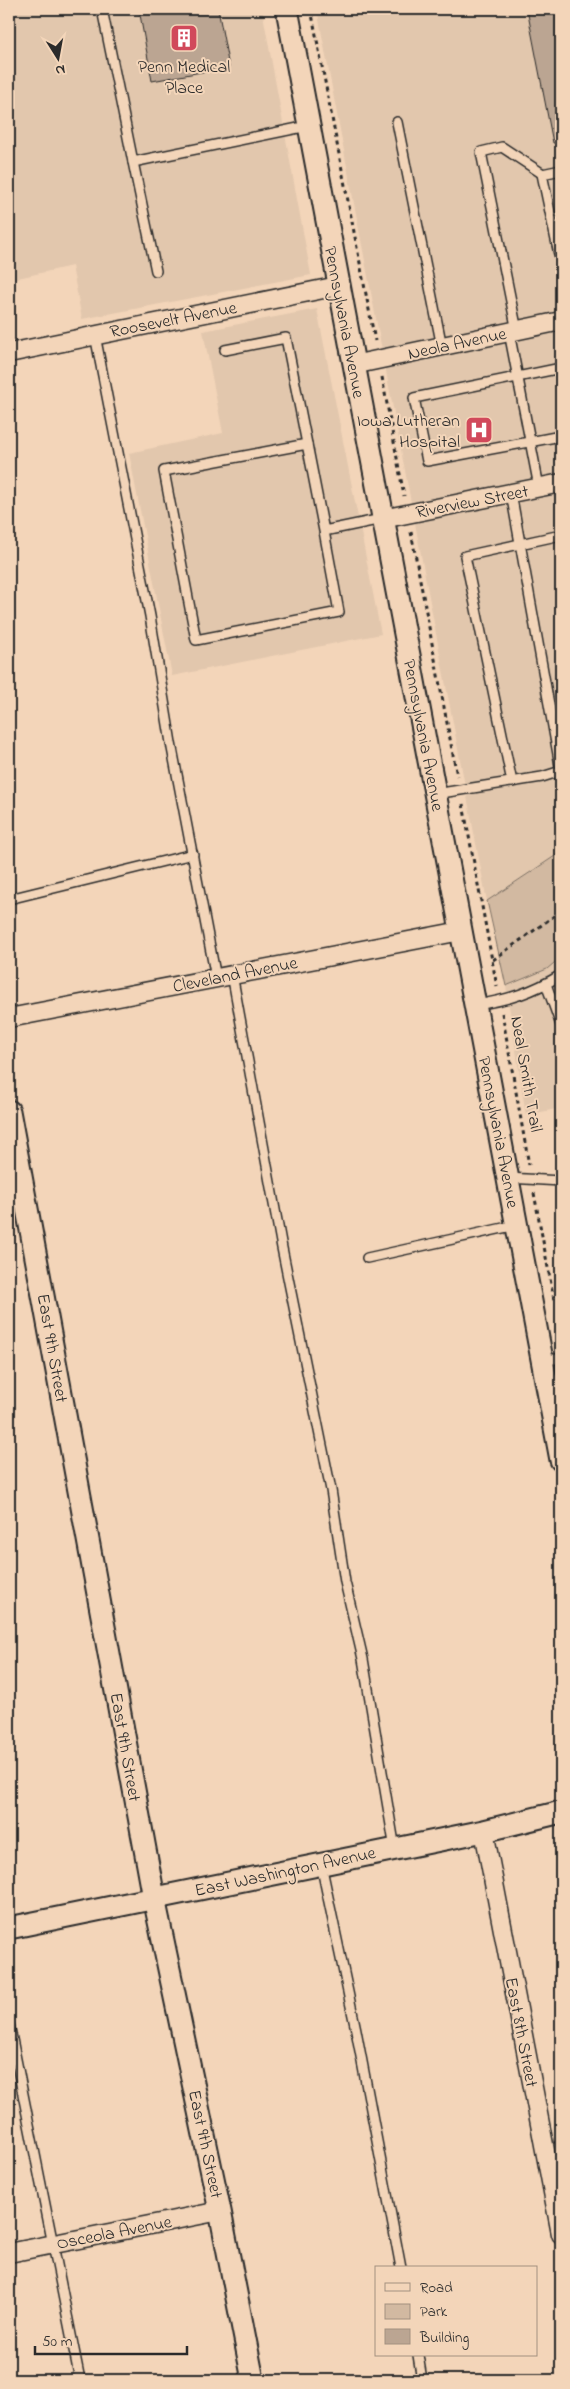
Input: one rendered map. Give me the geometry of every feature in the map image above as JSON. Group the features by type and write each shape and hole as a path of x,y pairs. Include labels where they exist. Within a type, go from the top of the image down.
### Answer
{"street":[{"name":"Pennsylvania Avenue","path":"286,9 517,1224 552,1359 561,1460"},
{"name":"Roosevelt Avenue","path":"9,353 338,286"},
{"name":"Neola Avenue","path":"354,365 561,321"},
{"name":"Riverview Street","path":"382,519 561,483"},
{"name":"Cleveland Avenue","path":"9,1018 461,931"},
{"name":"East 9th Street","path":"9,1111 154,1898 220,2211 253,2380"},
{"name":"East Washington Avenue","path":"9,1928 484,1831 561,1812"},
{"name":"East 8th Street","path":"484,1831 561,2234"},
{"name":"Osceola Avenue","path":"9,2253 220,2211"}],"lane":[{"path":"102,9 156,271"},
{"path":"397,122 442,346"},
{"path":"133,162 308,126"},
{"path":"539,487 518,376 513,332 481,152 502,147 543,174 561,264"},
{"path":"543,174 561,170"},
{"path":"95,335 150,616 192,854 224,976 273,1199 329,1481 345,1582 363,1659 395,1849"},
{"path":"225,350 286,338 307,444 340,612 196,640 164,471 307,444"},
{"path":"561,368 414,398 427,461 561,436"},
{"path":"435,794 512,782 561,771 511,493"},
{"path":"324,531 382,519"},
{"path":"512,782 465,556 520,542 561,535"},
{"path":"9,900 192,854"},
{"path":"475,1005 499,1001 536,990 561,975"},
{"path":"546,984 561,1025"},
{"path":"508,1178 532,1177 561,1180"},
{"path":"367,1258 517,1224"},
{"path":"321,1864 356,2030 401,2266"},
{"path":"9,2024 80,2380"},
{"path":"418,2356 422,2380"}],"path":[{"name":"Neal Smith Trail","path":"311,9 492,960 554,1302"},
{"path":"492,960 561,911"}],"shaded area":[{"path":"9,9 262,9 311,275 82,319 72,266 9,280"},
{"name":"Iowa Lutheran Hospital","path":"317,9 561,9 561,852 487,901"},
{"name":"Iowa Lutheran Hospital","path":"317,309 381,634 172,676 129,453 223,433 203,331"},
{"path":"561,957 561,1108 526,1115 506,986 547,969"}],"green space":[{"path":"561,852 561,957 547,969 506,986 487,901"}],"building":[{"name":"Penn Medical Place","path":"139,9 218,9 229,67 152,81"},
{"path":"527,9 561,9 561,142 553,143"}],"place":[{"name":"Penn Medical Place","path":"184,38"},
{"name":"Iowa Lutheran Hospital","path":"479,430"}]}
